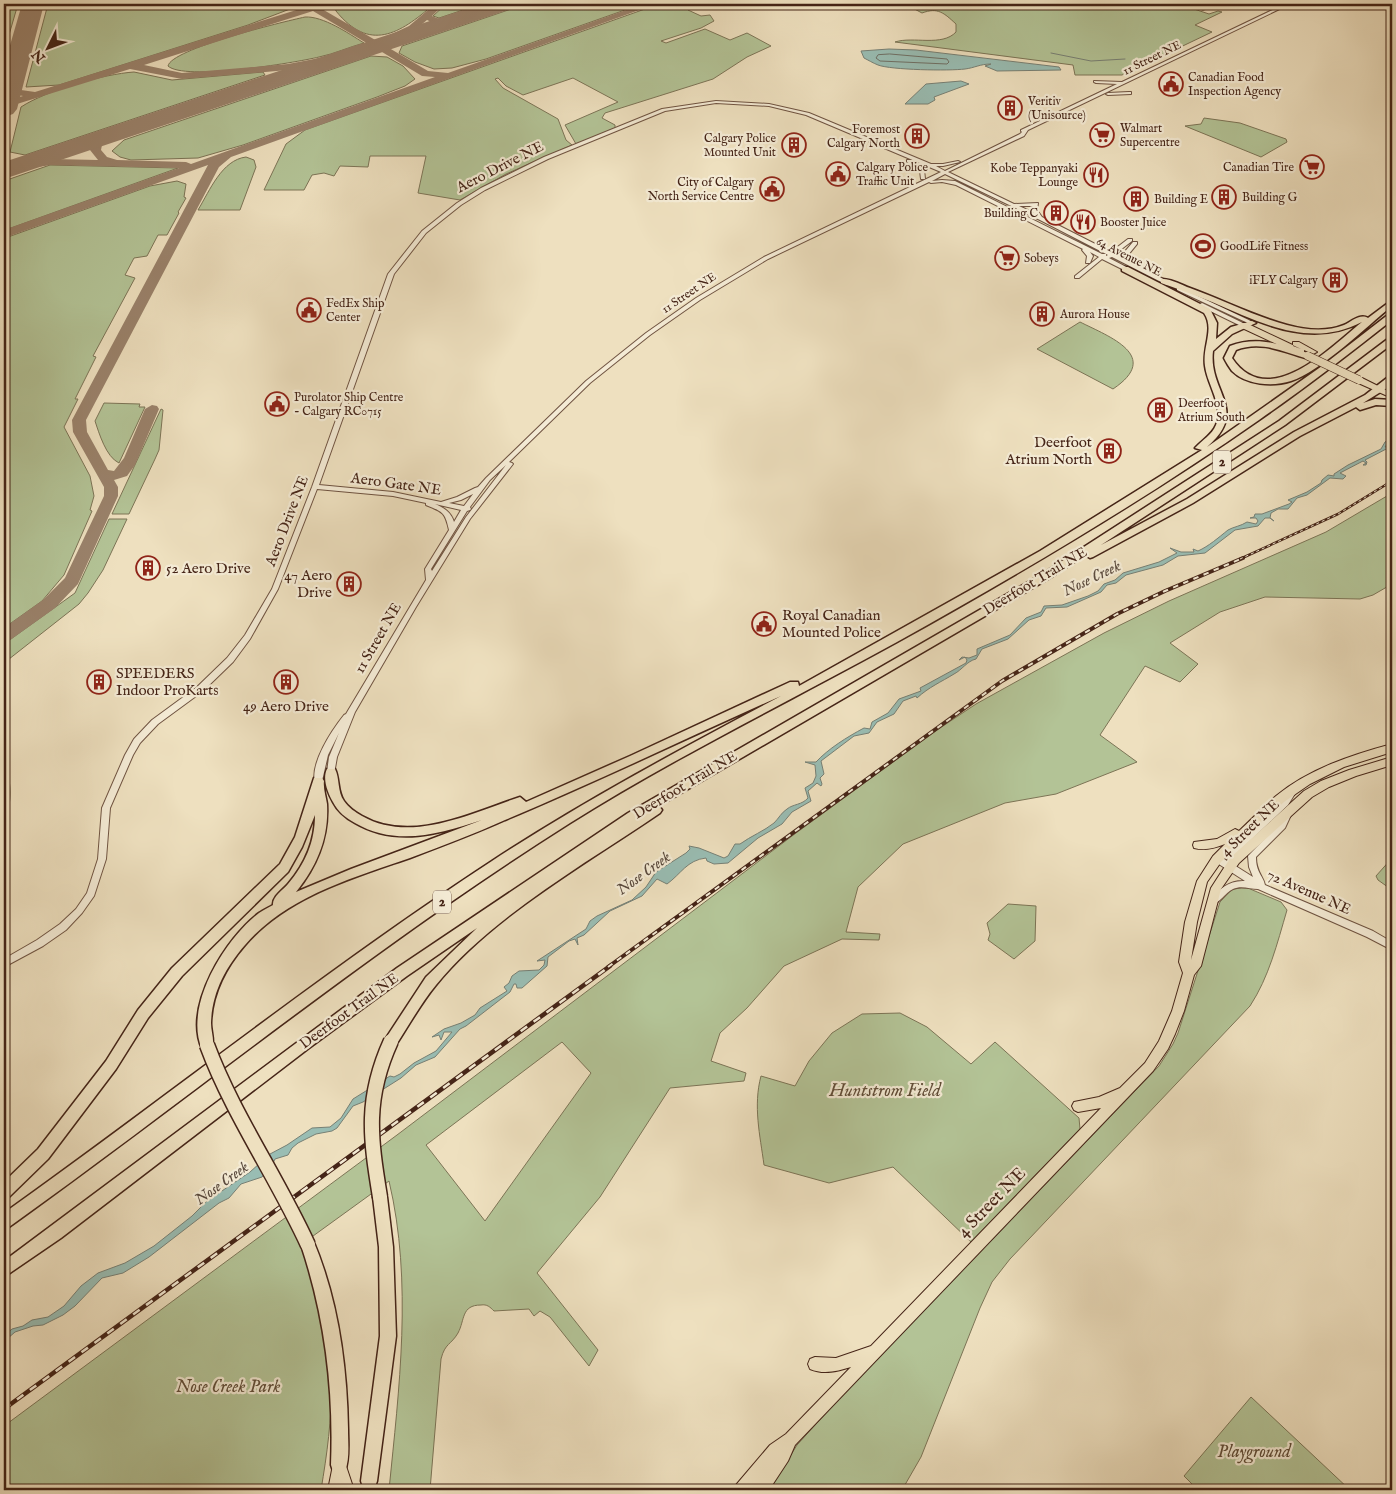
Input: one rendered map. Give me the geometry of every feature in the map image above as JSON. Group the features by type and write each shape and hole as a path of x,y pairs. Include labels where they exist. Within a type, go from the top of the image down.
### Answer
{"highway":[{"path":"1118,508 1133,494 1215,436 1221,426 1223,409 1209,363 1214,328 1213,318 1207,311 1123,268"},
{"path":"1164,281 1270,324 1306,331 1330,331 1350,326 1392,298"},
{"path":"1311,354 1271,344 1252,342 1233,348 1228,358 1236,370 1253,379 1272,382 1289,379 1317,363 1392,302"},
{"name":"Deerfoot Trail NE","path":"4,1222 345,971 463,887 585,809 674,758 865,655 1039,556 1118,508 1225,440 1291,394 1392,316"},
{"path":"1210,349 1221,337 1247,324"},
{"name":"Deerfoot Trail NE","path":"4,1270 56,1233 304,1044 402,972 632,816 1046,576 1282,423 1392,340"},
{"path":"1046,576 1123,539 1190,502 1318,422 1385,389 1392,377"},
{"path":"1318,422 1367,404 1392,403"},
{"path":"261,919 285,903 315,889 442,841 593,778 843,662 865,655"},
{"path":"369,1486 388,1336 386,1247 372,1148 370,1105 378,1069 391,1041 431,981 457,953 486,927 530,894 721,768 740,752"},
{"path":"330,772 335,797 346,812 375,828 409,832 446,825 593,778"},
{"path":"318,780 322,805 319,842 310,865 296,885 244,935 224,961 211,989 206,1010 205,1029 207,1045 218,1075 291,1209 308,1246 327,1308 338,1372 341,1416 339,1465"},
{"path":"4,1192 43,1154 111,1065 143,1014 177,972 284,868 294,854 301,838 318,780"}],"main road":[{"name":"64 Avenue NE","path":"1247,324 1385,389 1392,396"},
{"name":"4 Street NE","path":"1189,973 1185,962 1192,920 1202,881 1217,859 1278,801 1294,790 1340,764 1392,748"},
{"name":"4 Street NE","path":"741,1490 775,1450 791,1439 1128,1090 1162,1050 1173,1029 1189,973 1195,966 1216,888 1230,867 1308,794 1325,784 1392,761"},
{"path":"1198,845 1215,844 1226,840 1266,808 1278,801"},
{"path":"1078,1106 1100,1103 1128,1090"},
{"path":"816,1364 836,1365 876,1351"},
{"name":"4 Street NE","path":"760,1490 791,1439"},
{"path":"335,1490 339,1465"},
{"path":"339,1465 347,1490"}],"street":[{"name":"11 Street NE","path":"429,579 428,569 465,509 483,485 588,382 684,308 766,258 919,185 984,149 1102,95 1288,4"},
{"path":"1096,82 1125,83 1124,89 1128,93 1102,95 1104,89 1096,82"},
{"name":"64 Avenue NE","path":"626,126 670,108 696,104 732,102 783,107 808,114 929,165 956,184 1104,259 1143,271 1228,312 1247,324"},
{"name":"Aero Drive NE","path":"4,963 40,943 63,927 79,911 91,894 102,859 106,808 128,755 145,731 215,676 248,637 275,588 315,487 391,274 412,245 440,218 483,189 546,158 626,126"},
{"name":"11 Street NE","path":"958,164 1022,135 1026,131"},
{"name":"64 Avenue NE","path":"856,135 934,173 942,173 1042,218 1104,259"},
{"path":"942,173 984,149"},
{"path":"909,161 922,170 923,178"},
{"path":"929,165 958,164 959,176 976,188"},
{"name":"11 Street NE","path":"890,198 892,194 934,173"},
{"path":"919,185 939,181 956,184"},
{"path":"1010,204 1020,206 1036,204 1034,210 1042,218"},
{"path":"1048,229 1086,251 1090,256 1088,262"},
{"path":"1077,277 1133,242 1125,255 1143,271"},
{"path":"1104,259 1123,268"},
{"path":"1104,259 1228,312"},
{"name":"64 Avenue NE","path":"1123,268 1247,324"},
{"name":"11 Street NE","path":"330,772 333,756 351,712 429,579 473,511 526,444"},
{"path":"434,502 459,499 483,485"},
{"name":"Aero Gate NE","path":"315,487 372,491 408,496 473,511"},
{"path":"408,496 439,508 449,515 452,521 451,532"},
{"name":"11 Street NE","path":"318,780 320,763 336,729 351,712"},
{"path":"1230,867 1232,853 1285,803 1294,790"},
{"path":"1265,888 1253,872 1252,856 1282,826 1288,812"},
{"name":"72 Avenue NE","path":"1217,859 1265,888 1370,934 1392,946"},
{"path":"1212,902 1224,890 1236,883 1265,888"}],"green space":[{"path":"4,4 18,4 4,52"},
{"path":"48,4 290,4 292,6 290,9 248,25 59,85 26,87"},
{"path":"343,4 434,4 409,24 396,31 372,35 360,32 348,24 335,8"},
{"path":"446,4 481,4 439,18 433,16"},
{"path":"526,4 642,4 486,59 452,68 434,69 415,62 399,53 402,46"},
{"path":"659,4 703,4 688,10 701,16 710,15 714,21 701,28 661,41 666,43 705,29 730,40 747,33 771,46 747,57 713,79 605,113 602,118 615,125 615,128 576,144 565,125 618,102 573,78 523,95 506,86 498,78 495,79 503,88 558,119 566,140 572,145 506,174 460,200 418,193 426,156 370,156 368,167 340,166 334,176 324,173 312,175 304,190 264,190 286,144 305,130"},
{"path":"905,4 1179,4 1209,14 1218,11 1222,12 1195,25 1212,32 1122,75 1075,75 1073,65 895,42 902,40 943,39 956,32 956,24 941,12 928,11 922,13"},
{"path":"312,17 327,22 364,43 319,57 240,69 195,72 178,70 168,66 174,59 207,44 252,30"},
{"path":"371,56 387,57 403,66 415,79 405,86 377,97 243,145 198,158 131,160 120,157 112,151 124,140"},
{"path":"134,72 172,80 263,72 265,75 25,155 10,152 21,107 45,95 76,84 107,76"},
{"path":"1204,118 1240,123 1286,139 1287,142 1261,157 1185,126 1201,124"},
{"path":"246,157 254,160 256,167 240,210 198,210 223,170 238,159"},
{"path":"50,165 178,168 8,229 4,228 4,181"},
{"path":"177,181 186,184 184,197 186,198 167,235 158,235 147,256 134,258 125,275 135,278 93,356 96,357 75,399 78,399 64,427 90,476 94,496 90,510 92,511 64,575 42,601 4,628 4,240 150,186"},
{"path":"1080,322 1117,341 1132,357 1133,367 1127,377 1113,389 1037,349"},
{"path":"104,403 140,404 139,407 145,407 119,463 110,456 95,421"},
{"path":"161,409 163,410 159,450 155,459 129,514 112,514"},
{"name":"Nose Creek Park","path":"1392,493 1392,584 1373,595 1360,599 1265,597 1220,612 1170,643 1198,664 1180,682 1145,666 1100,735 1137,762 1056,794 1005,803 903,844 858,887 846,932 880,934 879,940 842,939 784,966 747,1008 720,1033 711,1061 746,1073 744,1081 670,1088 600,1197 537,1273 598,1350 589,1366 550,1317 540,1311 534,1316 529,1309 494,1311 488,1306 483,1305 467,1310 458,1333 446,1347 441,1359 430,1490 389,1490 400,1374 402,1297 401,1258 389,1181 302,1244 321,1313 330,1365 330,1423 321,1490 4,1490 4,1426 397,1135 796,833 937,730 976,704 1104,633 1169,601 1326,532","holes":["562,1042 591,1073 485,1221 426,1145"]},
{"path":"109,519 127,519 103,570 88,593 79,604 4,663 4,644 75,593"},
{"path":"4,759 8,775 10,799 4,822"},
{"path":"1392,858 1392,890 1378,880 1376,876"},
{"path":"1243,886 1281,902 1287,910 1272,960 1257,995 1250,1006 1010,1259 992,1282 921,1457 902,1490 769,1490 797,1445 835,1403 1159,1066 1178,1033 1220,902 1234,887"},
{"path":"1008,904 1036,906 1035,941 1014,959 988,940 990,934 987,923"},
{"name":"Huntstrom Field","path":"900,1013 927,1027 971,1064 995,1042 1079,1118 1080,1129 971,1242 893,1167 829,1183 764,1165 757,1109 761,1076 795,1086 809,1061 832,1033 862,1014"},
{"name":"Playground","path":"1251,1397 1350,1490 1198,1490 1184,1476"}],"water":[{"path":"916,50 1059,67 1061,70 997,71 985,66 991,64 957,70 895,68 878,65 864,58 861,51"},
{"path":"961,81 969,84 934,97 935,100 928,104 905,104 926,84"},
{"path":"1392,437 1385,447 1390,446 1392,442 1392,446 1365,460 1367,462 1366,465 1363,465 1366,463 1363,461 1340,473 1346,476 1343,479 1330,478 1307,495 1297,498 1288,509 1278,509 1271,513 1270,518 1265,518 1258,526 1235,530 1205,553 1178,556 1163,565 1126,575 1116,583 1107,585 1101,592 1067,607 1046,608 1041,616 1029,620 1008,639 982,649 976,659 917,698 916,696 903,701 894,714 877,722 869,733 854,736 821,761 824,774 820,778 822,784 821,786 817,783 808,791 811,801 792,812 782,824 758,838 728,863 714,864 707,861 706,858 699,859 689,864 667,884 657,879 642,896 610,911 584,935 577,938 578,945 575,939 569,941 548,957 547,966 522,988 517,988 516,984 514,984 510,992 460,1029 435,1057 416,1065 401,1078 363,1102 353,1106 337,1128 332,1131 316,1134 298,1143 288,1155 275,1159 262,1177 241,1184 229,1198 219,1203 149,1257 123,1273 102,1278 75,1306 63,1315 43,1325 15,1332 7,1339 4,1346 4,1336 12,1329 23,1326 32,1320 48,1317 64,1306 81,1286 98,1273 125,1263 154,1246 192,1216 207,1201 250,1172 270,1154 312,1128 330,1127 341,1118 353,1099 390,1076 394,1077 400,1074 414,1063 436,1051 452,1032 444,1032 441,1040 439,1035 432,1037 444,1029 461,1023 475,1015 480,1008 507,991 504,987 509,983 512,976 519,971 539,970 544,965 545,960 537,961 586,929 590,921 597,916 632,900 646,887 656,872 686,853 690,849 689,846 724,858 728,856 735,844 740,844 770,826 787,809 808,798 805,788 813,783 816,776 815,765 805,762 816,762 851,735 864,728 870,729 872,722 888,713 899,699 921,691 920,688 966,663 965,657 969,658 977,655 977,649 1010,635 1026,618 1041,612 1044,606 1062,605 1088,596 1123,573 1159,562 1177,553 1170,548 1181,552 1194,552 1193,549 1198,551 1230,529 1247,522 1256,524 1258,521 1256,518 1250,518 1254,517 1255,514 1262,514 1289,504 1292,502 1288,500 1307,492 1321,483 1328,475 1334,476 1334,474 1348,465 1381,449 1385,442"}],"waterway":[{"path":"1051,53 1091,61 1125,59"}],"taxiway":[{"path":"26,4 27,24"},
{"path":"314,8 327,4"},
{"path":"377,45 412,28 440,4"},
{"path":"4,234 651,4"},
{"path":"1189,4 1203,8 1216,4"},
{"path":"309,5 314,8"},
{"path":"4,105 314,8"},
{"path":"314,8 377,45"},
{"path":"428,15 427,17 438,22 452,21"},
{"path":"371,48 377,45"},
{"path":"377,45 426,74 446,75"},
{"path":"134,67 182,76 288,67 346,56"},
{"path":"11,85 18,92 35,95"},
{"path":"106,137 97,144 95,150 103,159 113,162"},
{"path":"103,472 80,432 79,420 214,165 226,156"},
{"path":"17,167 51,162 186,165"},
{"path":"103,472 113,476 122,472 128,465 152,409"},
{"path":"4,636 49,604 72,580 111,496 111,487 103,472"}],"runway":[{"path":"4,109 33,4"},
{"path":"4,171 503,4"}],"railway":[{"path":"1240,559 1338,514 1392,481"},
{"path":"608,967 1002,681 1117,614 1165,591 1243,558"},
{"path":"4,1409 610,966"}],"place":[{"name":"Canadian Food Inspection Agency","path":"1171,84"},
{"name":"Veritiv (Unisource)","path":"1010,108"},
{"name":"Walmart Supercentre","path":"1102,135"},
{"name":"Foremost Calgary North","path":"917,136"},
{"name":"Calgary Police Mounted Unit","path":"794,145"},
{"name":"Canadian Tire","path":"1312,167"},
{"name":"Calgary Police Traffic Unit","path":"838,174"},
{"name":"Kobe Teppanyaki Lounge","path":"1096,175"},
{"name":"City of Calgary North Service Centre","path":"772,189"},
{"name":"Building G","path":"1224,197"},
{"name":"Building E","path":"1136,199"},
{"name":"Building C","path":"1056,213"},
{"name":"Booster Juice","path":"1083,222"},
{"name":"GoodLife Fitness","path":"1203,246"},
{"name":"Sobeys","path":"1007,258"},
{"name":"iFLY Calgary","path":"1335,280"},
{"name":"FedEx Ship Center","path":"309,310"},
{"name":"Aurora House","path":"1042,314"},
{"name":"Purolator Ship Centre - Calgary RC0715","path":"277,404"},
{"name":"Deerfoot Atrium South","path":"1160,410"},
{"name":"Deerfoot Atrium North","path":"1109,451"},
{"name":"52 Aero Drive","path":"148,568"},
{"name":"47 Aero Drive","path":"349,584"},
{"name":"Royal Canadian Mounted Police","path":"764,624"},
{"name":"SPEEDERS Indoor ProKarts","path":"99,682"},
{"name":"49 Aero Drive","path":"286,682"}],"water label":[{"name":"Nose Creek","path":"1092,579"},
{"name":"Nose Creek","path":"644,874"},
{"name":"Nose Creek","path":"222,1184"}]}
